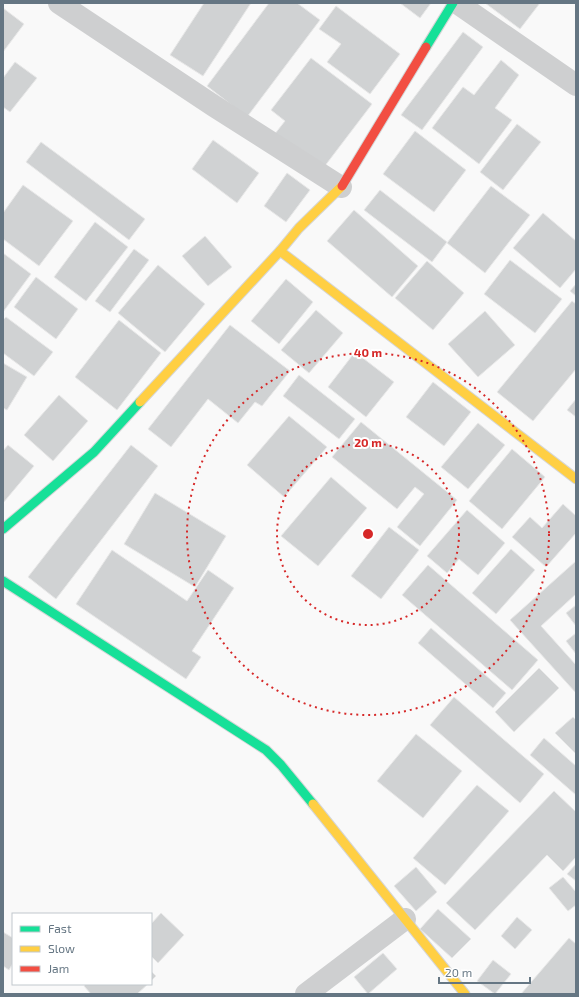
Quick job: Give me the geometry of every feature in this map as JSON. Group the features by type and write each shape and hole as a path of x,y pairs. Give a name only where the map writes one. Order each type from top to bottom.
{"street":[{"path":"59,3 214,106 341,187"},
{"path":"3,529 94,452 280,251 299,228 341,187 453,3"},
{"path":"457,3 576,85"},
{"path":"280,251 576,479"},
{"path":"3,581 266,750 281,765 465,994"},
{"path":"306,994 405,919"}],"building":[{"path":"204,3 251,3 203,76 170,55"},
{"path":"269,3 297,3 320,20 247,117 207,86"},
{"path":"400,3 431,3 420,18"},
{"path":"485,3 540,3 520,29"},
{"path":"336,6 400,54 370,94 327,62 341,44 319,29"},
{"path":"3,8 24,24 3,52"},
{"path":"463,32 483,47 422,130 401,115"},
{"path":"311,58 372,104 321,171 274,135 285,121 271,110"},
{"path":"501,60 519,75 495,108 512,120 479,164 432,128 463,87 474,95"},
{"path":"15,62 37,78 10,112 3,107 3,78"},
{"path":"517,124 541,142 503,190 480,172"},
{"path":"415,131 466,170 434,212 383,174"},
{"path":"213,140 259,173 237,203 192,169"},
{"path":"41,142 145,219 129,240 26,162"},
{"path":"287,173 310,190 286,222 264,206"},
{"path":"23,185 73,221 39,266 3,239 3,213"},
{"path":"491,186 530,215 485,273 447,243"},
{"path":"380,190 447,242 432,262 364,210"},
{"path":"354,210 418,266 392,297 327,241"},
{"path":"543,213 576,241 576,269 560,288 513,248"},
{"path":"95,222 128,247 86,301 54,277"},
{"path":"205,236 232,267 208,286 182,256"},
{"path":"134,249 149,260 110,312 95,301"},
{"path":"3,253 31,274 3,312"},
{"path":"510,260 562,299 535,333 484,294"},
{"path":"427,261 464,293 433,330 395,298"},
{"path":"158,265 205,304 165,352 118,313"},
{"path":"36,277 78,309 56,339 14,307"},
{"path":"286,279 313,302 279,344 251,321"},
{"path":"576,284 576,296 570,291"},
{"path":"572,301 576,304 576,369 533,421 497,392"},
{"path":"316,310 343,333 309,373 281,350"},
{"path":"485,311 515,345 478,377 448,344"},
{"path":"6,317 53,352 34,376 3,353 3,320"},
{"path":"119,320 161,353 117,410 75,377"},
{"path":"230,325 290,371 262,406 255,402 238,423 208,399 171,447 148,429"},
{"path":"355,352 394,382 366,417 328,387"},
{"path":"3,363 27,377 7,410 3,408"},
{"path":"299,375 355,419 339,439 283,396"},
{"path":"433,382 471,412 444,446 406,417"},
{"path":"59,395 88,421 53,461 24,435"},
{"path":"576,399 576,417 567,410"},
{"path":"289,416 327,447 284,497 247,465"},
{"path":"361,422 457,500 420,546 397,527 424,494 415,487 397,509 332,457"},
{"path":"478,423 505,445 468,489 441,467"},
{"path":"8,445 34,466 3,503 3,451"},
{"path":"131,445 158,466 56,599 28,577"},
{"path":"512,449 545,477 502,529 469,501"},
{"path":"331,477 367,508 318,566 281,536"},
{"path":"155,493 226,536 195,587 124,544"},
{"path":"563,504 576,516 576,533 546,567 512,537 530,517 542,528"},
{"path":"467,510 505,543 478,575 459,559 447,573 427,556"},
{"path":"389,527 419,550 381,599 351,576"},
{"path":"511,549 535,570 496,614 472,593"},
{"path":"112,550 187,601 208,570 234,588 192,651 201,657 186,679 76,604"},
{"path":"576,561 576,594 541,626 576,665 576,693 510,620"},
{"path":"428,565 538,660 512,690 402,595"},
{"path":"576,605 576,626 566,613"},
{"path":"431,628 506,693 493,708 418,643"},
{"path":"576,633 576,654 566,641"},
{"path":"539,668 559,688 514,732 495,712"},
{"path":"454,697 544,774 520,803 430,725"},
{"path":"573,717 576,720 576,754 555,733"},
{"path":"416,734 462,771 423,818 377,781"},
{"path":"544,738 576,766 576,795 530,755"},
{"path":"477,785 509,811 445,885 413,858"},
{"path":"554,791 576,812 576,857 563,871 547,855 475,930 446,903"},
{"path":"576,864 576,881 567,874"},
{"path":"416,867 437,892 416,911 394,886"},
{"path":"563,877 576,892 576,905 568,911 549,888"},
{"path":"438,909 471,939 452,958 420,929"},
{"path":"161,913 184,935 158,963 152,957 152,923"},
{"path":"517,917 532,930 515,949 501,936"},
{"path":"3,932 12,937 12,965 9,970 3,966"},
{"path":"569,938 576,944 576,994 521,994"},
{"path":"383,953 397,969 368,994 354,977"},
{"path":"493,960 511,974 495,994 477,981"},
{"path":"152,972 156,976 152,980"},
{"path":"147,985 137,994 91,994 84,986"}],"traffic: fast":[{"path":"426,47 453,3"},
{"path":"3,529 94,452 140,402"},
{"path":"3,581 266,750 281,765 313,804"}],"traffic: slow":[{"path":"140,402 280,251 299,228 342,186"},
{"path":"280,251 576,479"},
{"path":"313,804 465,994"}],"traffic: jam":[{"path":"342,186 426,47"}]}
